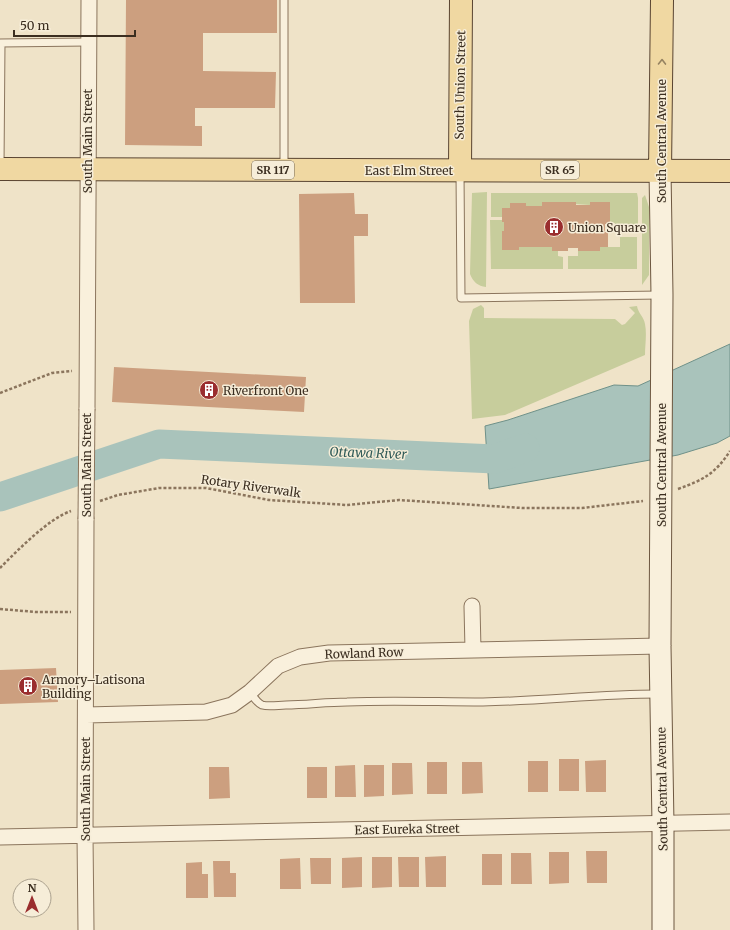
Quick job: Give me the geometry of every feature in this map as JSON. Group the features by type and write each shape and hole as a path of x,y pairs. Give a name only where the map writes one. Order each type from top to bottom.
{"main road":[{"name":"South Union Street","path":"460,170 461,0"},
{"name":"South Central Avenue","path":"660,170 662,0"},
{"name":"SR 117","path":"0,169 87,170"},
{"name":"East Elm Street","path":"87,170 730,171"}],"street":[{"name":"South Main Street","path":"86,930 85,612 81,514 86,409 89,0"},
{"name":"South Central Avenue","path":"660,170 662,295 660,646 663,930"},
{"path":"472,606 473,650"},
{"name":"Rowland Row","path":"86,715 206,712 232,704 250,692 278,666 300,657 329,653 660,646"},
{"name":"East Eureka Street","path":"0,837 730,822"}],"lane":[{"path":"284,0 284,170"},
{"path":"0,169 1,43 88,42"},
{"path":"460,170 461,298 662,295"},
{"path":"250,692 255,700 262,705 433,700 483,702 616,694 661,694"}],"path":[{"path":"0,393 52,373 86,368"},
{"path":"673,490 687,486 711,474 723,462 730,452"},
{"name":"Rotary Riverwalk","path":"97,502 118,495 159,488 206,488 269,500 347,506 399,500 522,508 582,508 647,500"},
{"path":"0,568 24,543 62,514 81,514"},
{"path":"0,609 36,612 85,612"}],"green space":[{"path":"487,192 486,287 476,283 470,274 472,193"},
{"path":"491,193 637,193 638,233 621,232 615,230 615,223 610,223 590,205 542,202 542,206 526,206 526,203 510,203 510,208 502,208 502,217 491,217"},
{"path":"645,195 649,207 649,275 642,285 642,198"},
{"path":"490,220 502,220 502,222 504,222 504,231 502,231 502,250 519,250 519,247 552,247 552,251 558,251 558,256 563,257 563,269 491,269"},
{"path":"620,237 637,237 637,269 568,269 568,256 578,256 578,251 599,251 600,247 620,247"},
{"path":"481,305 484,308 484,318 615,319 622,325 625,324 635,313 629,307 637,306 645,324 645,355 505,415 472,419 469,321 473,309"}],"water":[{"path":"730,344 730,436 717,443 678,455 489,489 485,426 508,420 614,385 638,386"}],"building":[{"path":"126,0 277,0 277,33 203,33 203,71 276,72 275,108 195,108 195,126 202,126 202,146 125,145"},
{"path":"354,193 355,214 368,214 368,236 354,236 355,303 300,303 299,194"},
{"name":"Union Square","path":"542,202 576,202 576,205 590,205 590,202 610,202 610,224 605,224 605,232 608,232 608,247 600,247 600,251 578,251 578,248 568,248 568,251 552,251 552,247 519,247 519,250 502,250 502,231 504,231 504,222 502,222 502,208 510,208 510,203 526,203 526,206 542,206"},
{"name":"Riverfront One","path":"114,367 306,377 304,412 112,402"},
{"name":"Armory–Latisona Building","path":"56,668 58,702 0,704 0,670"},
{"path":"559,759 579,759 579,791 559,791"},
{"path":"606,760 606,792 586,792 585,761"},
{"path":"528,761 548,761 548,792 528,792"},
{"path":"427,762 447,762 447,794 427,794"},
{"path":"462,762 482,762 483,793 462,794"},
{"path":"392,763 412,763 413,794 392,795"},
{"path":"355,765 356,797 335,797 335,766"},
{"path":"364,765 384,765 384,796 364,797"},
{"path":"209,767 229,767 230,798 209,799"},
{"path":"307,767 327,767 327,798 307,798"},
{"path":"586,851 607,851 607,883 587,883"},
{"path":"549,852 569,852 569,883 549,884"},
{"path":"511,853 531,853 532,884 511,884"},
{"path":"482,854 502,854 502,885 482,885"},
{"path":"446,856 446,887 426,887 425,857"},
{"path":"362,857 362,887 342,888 342,858"},
{"path":"372,857 392,857 392,887 372,888"},
{"path":"398,857 419,857 419,887 399,887"},
{"path":"300,858 301,889 280,889 280,859"},
{"path":"310,858 331,858 331,884 311,884"},
{"path":"213,861 230,861 230,873 236,873 236,897 214,897"},
{"path":"202,862 202,874 208,874 208,898 186,898 186,863"}],"waterway":[{"name":"Ottawa River","path":"0,497 159,444 495,459 525,448"}],"place":[{"name":"Union Square","path":"554,227"},
{"name":"Riverfront One","path":"209,390"},
{"name":"Armory–Latisona Building","path":"28,686"}]}
